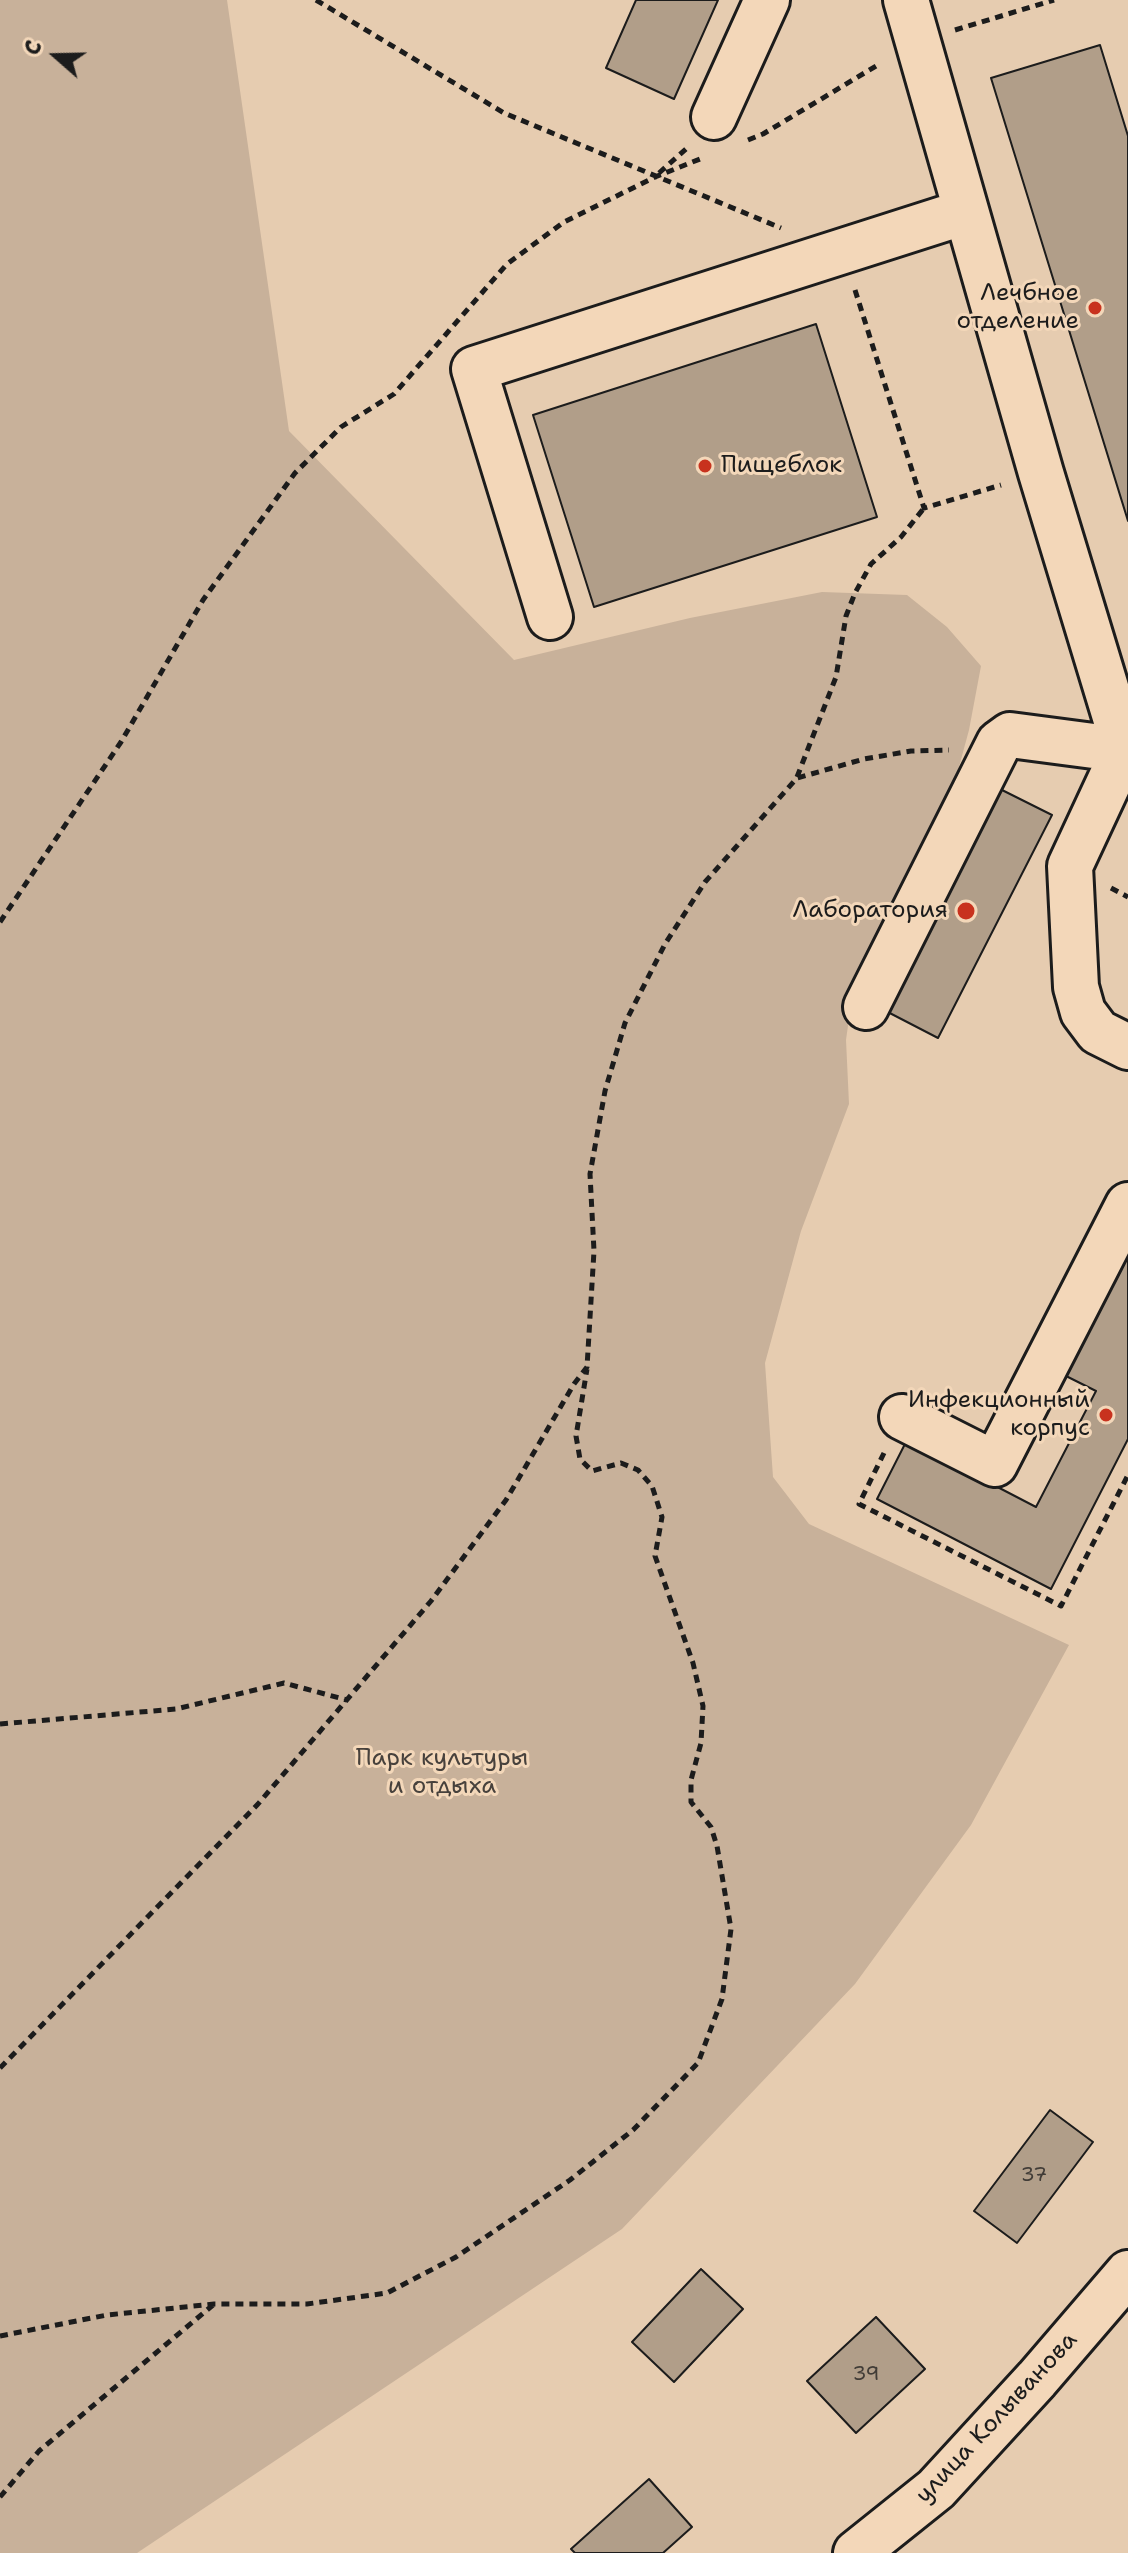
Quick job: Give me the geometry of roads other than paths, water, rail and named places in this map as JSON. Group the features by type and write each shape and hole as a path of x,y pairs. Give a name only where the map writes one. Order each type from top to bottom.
{"street":[{"path":"720,139 767,0"},
{"path":"912,20 965,212 1126,755 1070,866 1076,987 1083,1012 1098,1032 1128,1047"},
{"path":"550,617 474,369 965,212"},
{"path":"866,1007 999,743 1010,735 1126,755"},
{"path":"902,1417 995,1464 1128,1205"},
{"name":"улица Колыванова","path":"856,2553 936,2489 1037,2379 1128,2273"}],"place":[{"name":"Лечбное отделение","path":"1095,308"},
{"name":"Пищеблок","path":"705,466"},
{"name":"Лаборатория","path":"966,911"},
{"name":"Инфекционный корпус","path":"1106,1415"}],"park label":[{"name":"Парк культуры и отдыха","path":"442,1773"}]}
